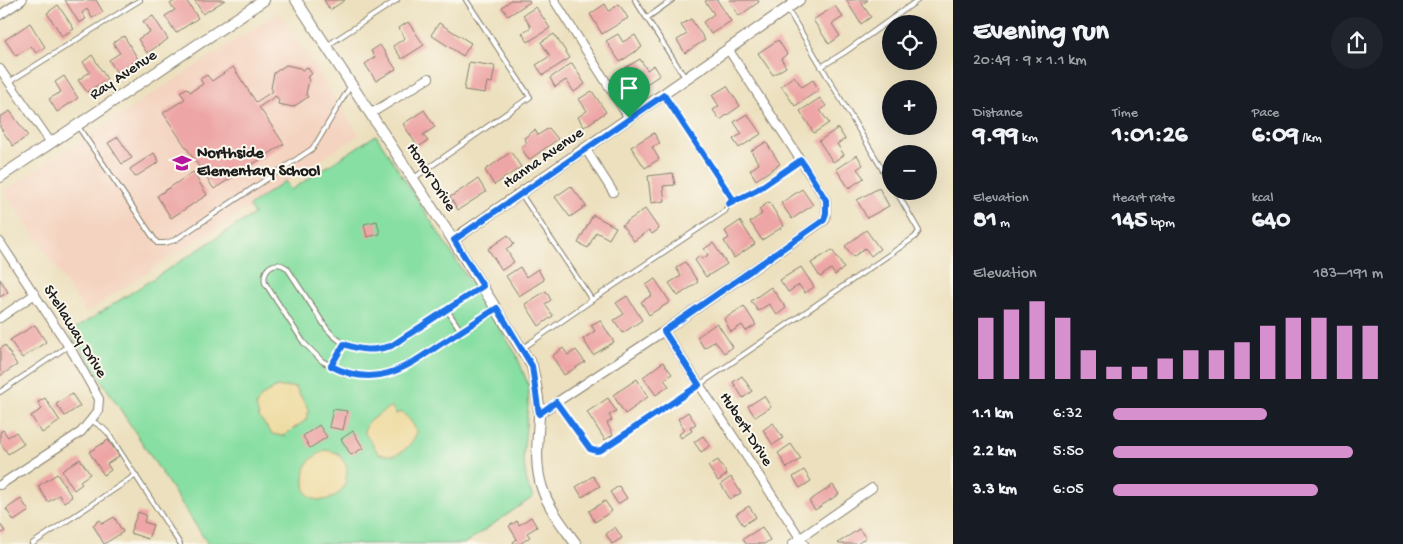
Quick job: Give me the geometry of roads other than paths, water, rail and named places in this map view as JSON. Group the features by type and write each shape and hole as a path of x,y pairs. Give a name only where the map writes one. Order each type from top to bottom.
{"street":[{"path":"0,15 22,0"},
{"name":"Ray Avenue","path":"0,177 264,0"},
{"name":"Honor Drive","path":"296,0 454,240 532,366 539,414 536,459 542,488 554,513 576,544"},
{"path":"554,0 629,118"},
{"name":"Hanna Avenue","path":"454,240 799,0"},
{"path":"539,414 664,331 824,220 826,200 728,49"},
{"path":"0,69 51,143"},
{"path":"370,114 429,78"},
{"path":"585,148 613,192"},
{"name":"Stellaway Drive","path":"0,243 35,294 99,399 98,411 81,432 0,484"},
{"path":"0,318 35,294"},
{"name":"Hubert Drive","path":"664,331 802,541"},
{"path":"792,544 802,541 872,488"}],"lane":[{"path":"9,82 140,0"},
{"path":"326,46 397,0"},
{"path":"413,179 530,97 466,0"},
{"path":"635,0 686,78"},
{"path":"647,18 672,0"},
{"path":"821,67 918,0"},
{"path":"787,8 882,169"},
{"path":"77,126 157,243 165,244 175,240 312,149 351,85"},
{"path":"522,350 592,300 725,211 729,204 732,198 664,95"},
{"path":"729,204 757,190 801,160"},
{"path":"520,194 592,300"},
{"path":"556,402 590,449 601,450 915,237 919,231 901,200"},
{"path":"483,286 391,346 367,350 356,349 335,338 287,268 279,264 270,266 264,278 304,343 322,361 344,373 369,376 394,372 416,361 497,308"},
{"path":"447,310 461,332"},
{"path":"331,366 344,344"},
{"path":"0,392 68,346"},
{"path":"91,420 108,433 180,544"},
{"path":"32,544 136,475"}],"place":[{"name":"Northside Elementary School","path":"182,163"}]}
